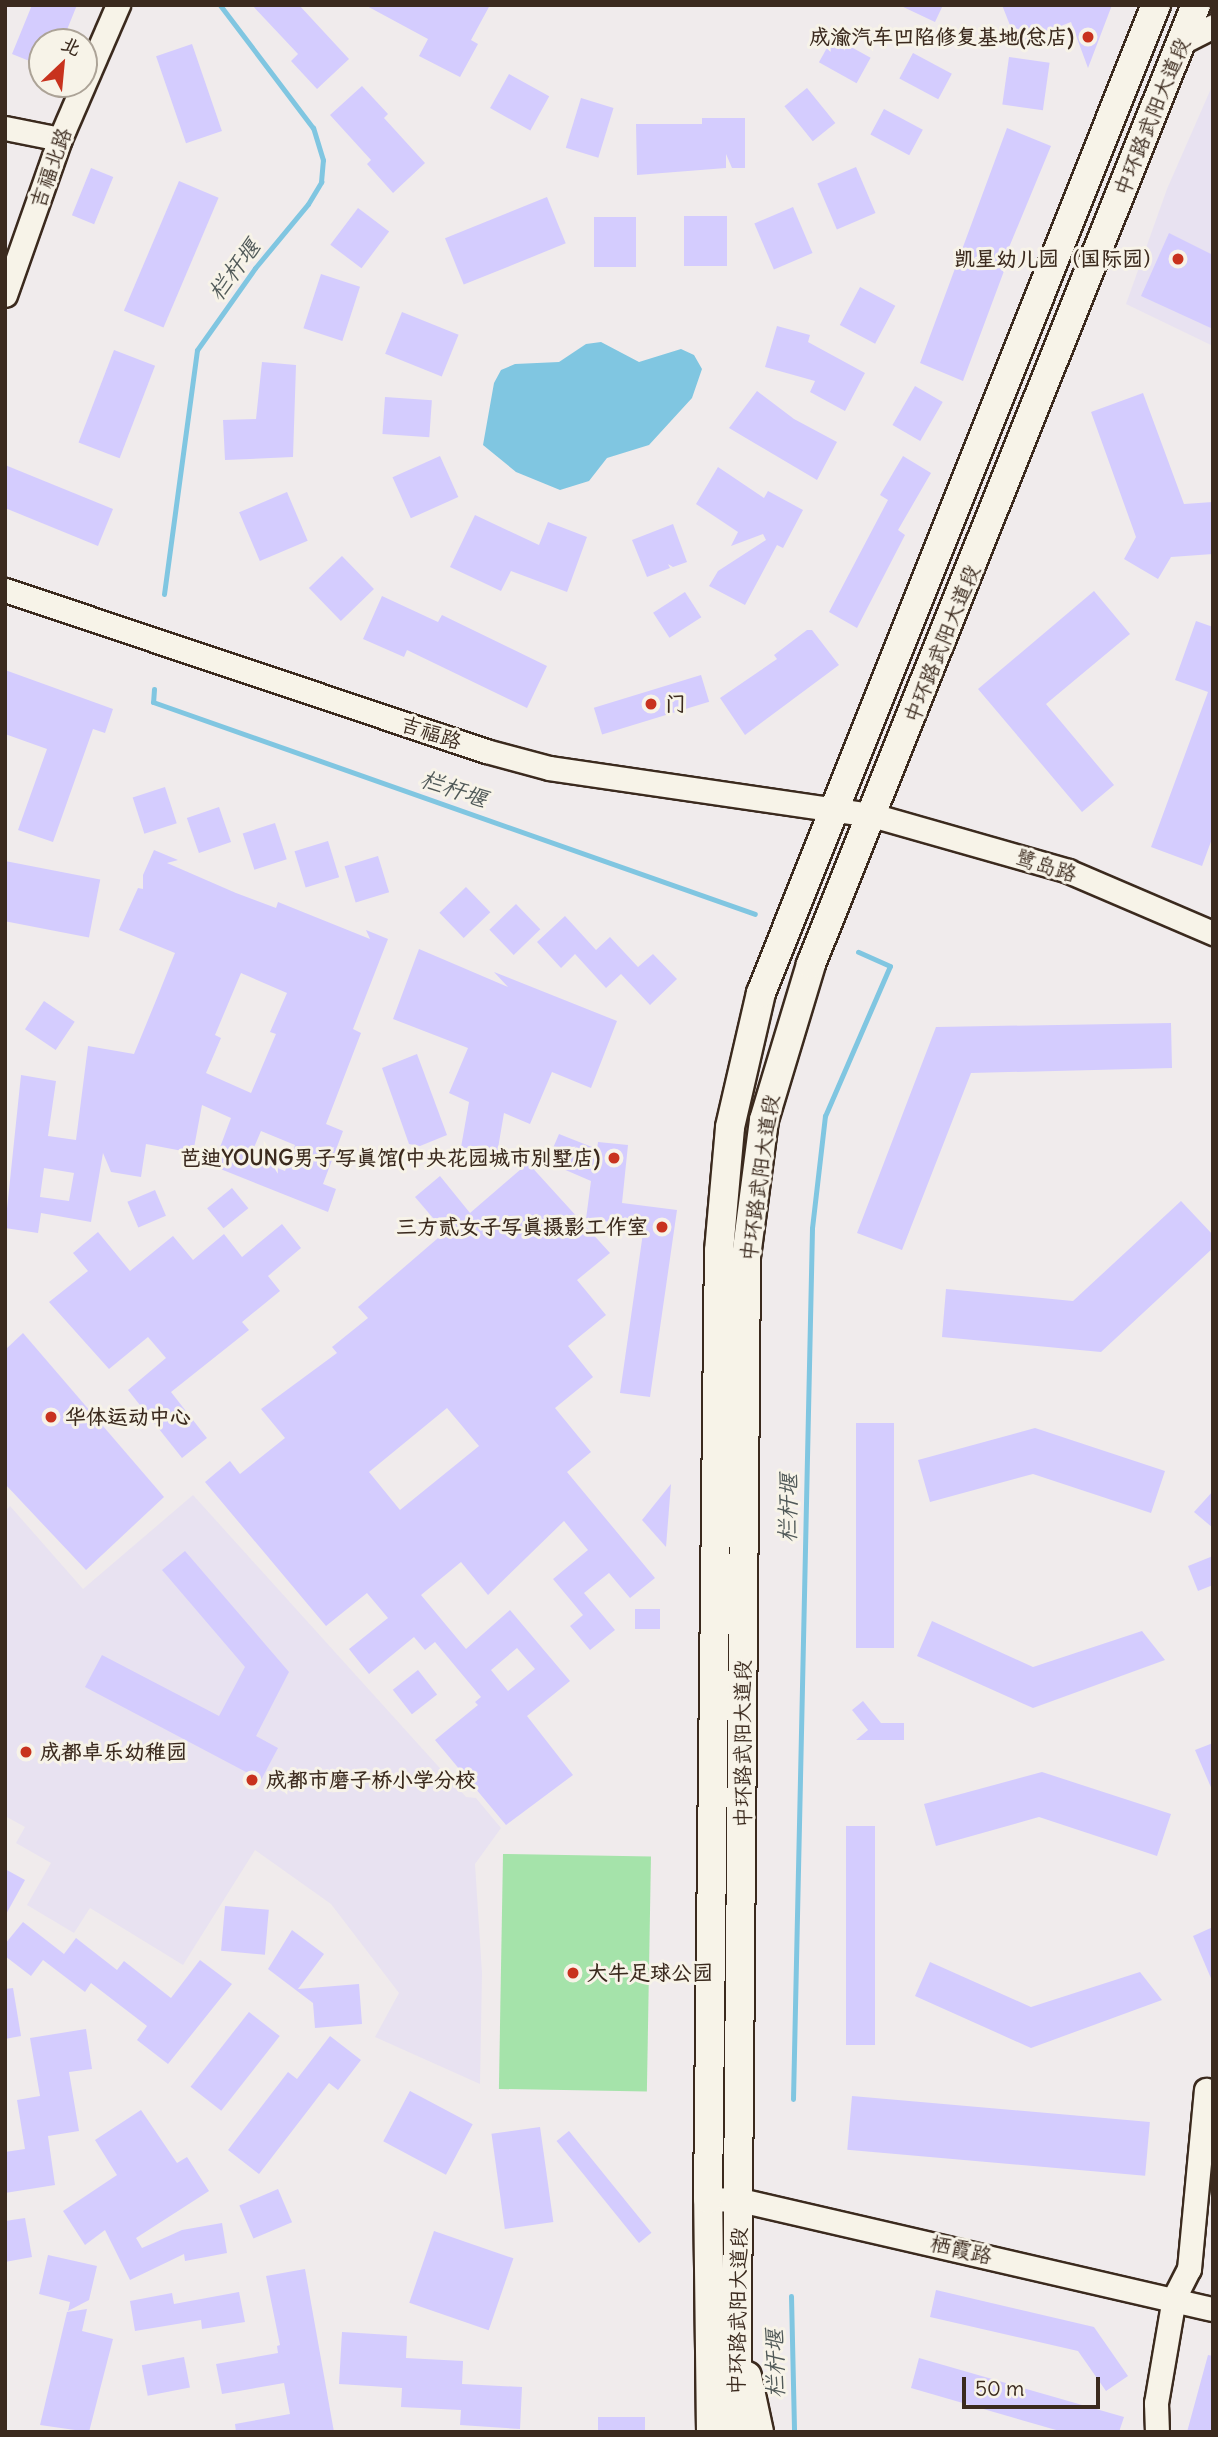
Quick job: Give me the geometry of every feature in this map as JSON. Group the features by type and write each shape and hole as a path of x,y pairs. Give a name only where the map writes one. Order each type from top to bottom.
{"main road":[{"name":"中环路武阳大道段","path":"711,2432 708,2199 719,1251 730,1127 761,993 1156,5"},
{"name":"中环路武阳大道段","path":"736,2432 746,1257 764,1120 788,1029 1196,5"},
{"path":"692,2432 710,2330"},
{"path":"738,2336 759,2432"}],"street":[{"name":"吉福北路","path":"5,295 60,139 118,5"},
{"path":"1182,42 1213,26"},
{"path":"5,128 60,139"},
{"name":"吉福路","path":"5,590 221,665 549,768 872,815"},
{"name":"鹭岛路","path":"872,815 1068,871 1213,933"},
{"path":"1157,2432 1156,2403 1174,2298 1189,2269 1206,2090"},
{"name":"栖霞路","path":"708,2199 740,2200 1213,2309"}],"shaded area":[{"name":"凯星幼儿园（国际园）","path":"1213,84 1213,346 1126,304 1167,189"},
{"name":"成都市磨子桥小学分校","path":"193,1495 466,1797 476,1798 501,1828 475,1864 482,1973 480,2084 375,2037 399,1993 331,1904 255,1850 183,1965 90,1908 74,1933 27,1905 51,1863 16,1843 25,1827 5,1816 5,1511 10,1506 83,1589"}],"green space":[{"name":"大牛足球公园","path":"503,1854 651,1857 647,2092 499,2089"}],"water":[{"path":"601,342 639,362 681,349 694,355 702,369 692,398 649,445 607,458 589,481 560,490 516,472 483,445 494,383 501,370 515,364 559,362 586,344"}],"building":[{"path":"32,5 77,5 68,28 28,28 28,60 12,54"},
{"path":"252,5 299,5 349,59 317,89 291,61 298,54"},
{"path":"365,5 490,5 471,40 478,44 460,77 419,56 428,39"},
{"path":"899,5 943,5 935,22"},
{"path":"1002,5 1112,5 1088,68 1071,22 1017,43"},
{"path":"833,37 871,58 857,83 819,62"},
{"path":"192,44 222,131 186,143 156,56"},
{"path":"913,53 952,74 938,99 899,79"},
{"path":"1009,57 1050,63 1043,110 1002,105"},
{"path":"509,74 549,96 530,130 490,108"},
{"path":"362,86 388,114 384,118 425,163 393,193 367,164 371,160 330,115"},
{"path":"807,88 835,123 813,141 784,106"},
{"path":"581,98 614,108 598,158 566,148"},
{"path":"884,109 923,130 909,155 870,135"},
{"path":"702,118 745,118 745,168 732,168 726,154 726,168 637,175 636,124 702,124"},
{"path":"1007,128 1051,146 1000,269 1004,271 963,381 920,363"},
{"path":"856,167 876,213 837,229 817,183"},
{"path":"91,168 113,177 94,224 72,215"},
{"path":"179,181 219,198 163,328 124,311"},
{"path":"547,197 566,243 464,285 445,238"},
{"path":"793,207 813,253 774,269 754,223"},
{"path":"358,208 389,231 361,268 330,245"},
{"path":"684,216 727,216 727,266 684,266"},
{"path":"594,217 636,217 636,267 594,267"},
{"path":"1169,233 1213,255 1213,329 1141,296"},
{"path":"321,274 360,287 342,341 303,328"},
{"path":"860,287 895,306 875,344 840,325"},
{"path":"402,312 459,335 442,377 385,354"},
{"path":"777,326 810,335 808,342 865,373 845,411 810,392 815,381 765,367"},
{"path":"114,350 155,366 120,458 79,442"},
{"path":"262,362 296,365 293,457 225,460 223,420 256,419"},
{"path":"915,386 943,402 920,441 892,425"},
{"path":"757,391 794,419 837,442 817,480 729,428"},
{"path":"1143,393 1184,504 1213,502 1213,554 1171,557 1158,579 1124,559 1136,537 1091,412"},
{"path":"385,397 432,400 429,437 382,434"},
{"path":"440,456 458,497 411,518 392,477"},
{"path":"903,456 931,473 898,530 905,535 857,628 829,612 888,500 880,495"},
{"path":"5,465 113,509 98,546 5,508"},
{"path":"718,467 764,498 768,491 803,510 783,548 777,545 745,605 709,586 718,571 766,540 763,534 731,546 738,532 696,504"},
{"path":"287,492 308,541 260,561 239,512"},
{"path":"475,515 539,545 548,522 587,537 567,592 511,571 501,591 450,567"},
{"path":"673,524 687,562 673,567 668,564 670,568 647,577 632,540"},
{"path":"342,556 374,589 341,621 309,588"},
{"path":"1094,591 1130,634 1046,704 1114,785 1082,812 978,689"},
{"path":"685,592 701,617 669,638 653,613"},
{"path":"382,596 438,622 442,615 547,666 527,708 407,650 404,657 363,639"},
{"path":"1196,621 1213,627 1213,836 1202,866 1151,847 1208,692 1175,680"},
{"path":"807,630 812,630 839,665 745,735 720,698 777,659 774,655"},
{"path":"5,670 113,709 105,733 93,729 53,842 18,830 47,749 5,734"},
{"name":"门","path":"701,675 709,702 602,735 594,708"},
{"path":"165,787 177,823 144,834 133,798"},
{"path":"219,807 231,842 199,853 187,818"},
{"path":"275,823 287,859 254,870 243,834"},
{"path":"328,841 339,877 306,888 295,851"},
{"path":"154,850 178,860 167,863 236,893 276,908 278,902 370,939 366,930 388,939 353,1029 361,1033 326,1124 343,1131 323,1184 336,1189 328,1212 213,1166 231,1118 202,1105 193,1153 146,1144 141,1177 111,1172 103,1153 91,1222 41,1213 38,1233 5,1228 21,1075 56,1081 48,1136 76,1140 88,1046 134,1054 175,953 119,930 138,888 143,889 143,875","holes":["241,973 287,993 270,1032 276,1034 251,1093 206,1073 221,1038 215,1035","261,1131 295,1145 285,1171 250,1157","44,1168 74,1173 69,1201 40,1197"]},
{"path":"378,856 389,892 356,903 345,866"},
{"path":"5,861 100,880 89,937 5,921"},
{"path":"466,887 490,912 464,938 439,913"},
{"path":"516,904 540,929 514,955 489,930"},
{"path":"565,916 596,950 610,937 638,967 653,954 677,979 650,1005 621,974 606,988 575,954 561,968 537,942"},
{"path":"419,949 508,987 494,972 617,1021 591,1088 552,1072 530,1124 504,1113 496,1160 460,1153 469,1102 449,1093 468,1048 393,1019"},
{"path":"44,1001 75,1022 56,1050 25,1029"},
{"path":"1171,1023 1172,1068 971,1073 902,1250 857,1233 936,1027"},
{"path":"417,1054 447,1135 420,1146 409,1144 382,1068"},
{"path":"559,1134 597,1149 598,1142 628,1145 622,1203 677,1210 650,1397 620,1393 644,1226 586,1219 591,1181 547,1162"},
{"path":"528,1163 610,1253 577,1280 606,1315 568,1346 593,1377 555,1408 591,1452 567,1472 655,1578 630,1598 609,1573 584,1593 615,1630 590,1650 570,1626 583,1615 553,1579 588,1550 564,1521 488,1595 461,1562 421,1595 466,1649 510,1610 570,1681 527,1716 573,1775 506,1825 435,1740 478,1705 475,1702 481,1697 435,1642 425,1650 414,1637 369,1674 349,1649 388,1618 367,1593 326,1626 205,1482 230,1461 240,1474 285,1438 261,1409 337,1353 332,1347 368,1318 358,1307 445,1232 415,1197 440,1176 470,1213","holes":["447,1408 479,1446 400,1510 369,1472","517,1648 535,1669 508,1691 491,1670"]},
{"path":"232,1188 248,1208 223,1228 207,1208"},
{"path":"155,1190 166,1216 138,1227 127,1202"},
{"path":"1181,1201 1213,1235 1213,1248 1101,1352 942,1337 946,1289 1073,1301"},
{"path":"282,1224 301,1248 268,1276 280,1291 242,1322 249,1330 171,1392 207,1438 182,1458 128,1390 166,1358 148,1337 109,1369 49,1302 88,1271 73,1253 98,1232 130,1271 173,1236 193,1260 224,1234 242,1257"},
{"name":"华体运动中心","path":"23,1333 164,1497 86,1570 5,1484 5,1350"},
{"path":"856,1423 894,1423 894,1648 856,1648"},
{"path":"1035,1428 1165,1471 1151,1513 1033,1474 930,1502 918,1460"},
{"path":"671,1484 666,1547 642,1520"},
{"path":"1213,1491 1213,1528 1194,1512"},
{"path":"185,1551 289,1672 256,1736 278,1748 261,1780 85,1687 102,1655 219,1716 245,1667 162,1570"},
{"path":"1213,1556 1213,1585 1198,1591 1188,1566"},
{"path":"635,1609 660,1609 660,1629 635,1629"},
{"path":"932,1621 1033,1667 1142,1631 1165,1660 1033,1708 917,1656"},
{"path":"418,1670 437,1694 412,1714 393,1690"},
{"path":"863,1701 881,1723 904,1723 904,1740 856,1740 868,1730 852,1710"},
{"path":"1213,1743 1213,1792 1195,1750"},
{"path":"1042,1772 1171,1814 1157,1856 1039,1817 936,1846 924,1804"},
{"path":"846,1826 875,1826 875,2045 846,2045"},
{"path":"5,1869 25,1880 5,1916"},
{"path":"225,1906 269,1910 265,1955 221,1951"},
{"path":"23,1922 64,1954 76,1938 117,1970 124,1961 171,1998 200,1960 232,1984 168,2064 137,2040 147,2026 91,1983 85,1992 43,1960 31,1976 5,1956 5,1944"},
{"path":"1213,1927 1213,1983 1193,1936"},
{"path":"292,1930 324,1954 298,1989 359,1984 362,2024 315,2028 313,2003 268,1969"},
{"path":"930,1962 1031,2007 1140,1972 1162,2000 1031,2048 915,1996"},
{"path":"13,1988 21,2036 5,2039 5,1989"},
{"path":"249,2012 280,2036 221,2111 191,2087"},
{"path":"86,2029 92,2069 69,2072 79,2131 48,2136 55,2185 5,2193 5,2152 25,2149 17,2100 40,2096 30,2038"},
{"path":"330,2036 361,2060 338,2090 329,2083 259,2174 228,2150 288,2072 297,2079"},
{"path":"410,2091 473,2124 446,2175 383,2141"},
{"path":"852,2096 1150,2122 1145,2176 847,2150"},
{"path":"141,2110 177,2163 187,2157 209,2191 136,2238 142,2248 182,2230 222,2223 227,2253 185,2261 184,2254 130,2280 105,2230 85,2245 63,2211 117,2175 95,2140"},
{"path":"540,2127 553,2222 505,2229 491,2134"},
{"path":"569,2131 651,2233 639,2243 557,2141"},
{"path":"278,2189 292,2222 253,2239 239,2205"},
{"path":"25,2218 32,2257 5,2262 5,2221"},
{"path":"434,2231 513,2258 489,2330 409,2303"},
{"path":"48,2255 97,2266 89,2300 68,2311 70,2302 39,2294"},
{"path":"305,2269 334,2432 236,2432 235,2424 290,2414 284,2383 222,2394 216,2364 278,2353 277,2346 280,2345 266,2276"},
{"path":"936,2290 1094,2327 1128,2376 1106,2391 1078,2351 930,2317"},
{"path":"239,2292 245,2322 202,2329 201,2320 135,2331 130,2301 172,2293 174,2304"},
{"path":"87,2309 82,2331 113,2339 89,2432 40,2425 67,2312"},
{"path":"342,2332 407,2336 406,2358 463,2361 462,2384 522,2387 520,2429 460,2425 461,2410 401,2407 402,2388 339,2384"},
{"path":"1208,2355 1213,2356 1213,2432 1187,2432"},
{"path":"184,2357 190,2387 148,2396 142,2365"},
{"path":"919,2358 1124,2417 1119,2432 1063,2432 911,2388"},
{"path":"598,2417 645,2417 645,2432 598,2432"}],"waterway":[{"name":"栏杆堰","path":"164,594 197,350 255,268 308,204 321,182 323,160 313,128 220,5"},
{"name":"栏杆堰","path":"154,689 153,702 755,914"},
{"name":"栏杆堰","path":"793,2099 812,1228 825,1116 890,966 858,952"},
{"name":"栏杆堰","path":"791,2296 794,2432"}],"place":[{"name":"成渝汽车凹陷修复基地(总店)","path":"1088,37"},
{"name":"凯星幼儿园（国际园）","path":"1178,259"},
{"name":"门","path":"651,704"},
{"name":"芭迪YOUNG男子写真馆(中央花园城市别墅店)","path":"614,1158"},
{"name":"三方贰女子写真摄影工作室","path":"662,1227"},
{"name":"华体运动中心","path":"51,1417"},
{"name":"成都卓乐幼稚园","path":"26,1752"},
{"name":"成都市磨子桥小学分校","path":"252,1780"},
{"name":"大牛足球公园","path":"573,1973"}]}
